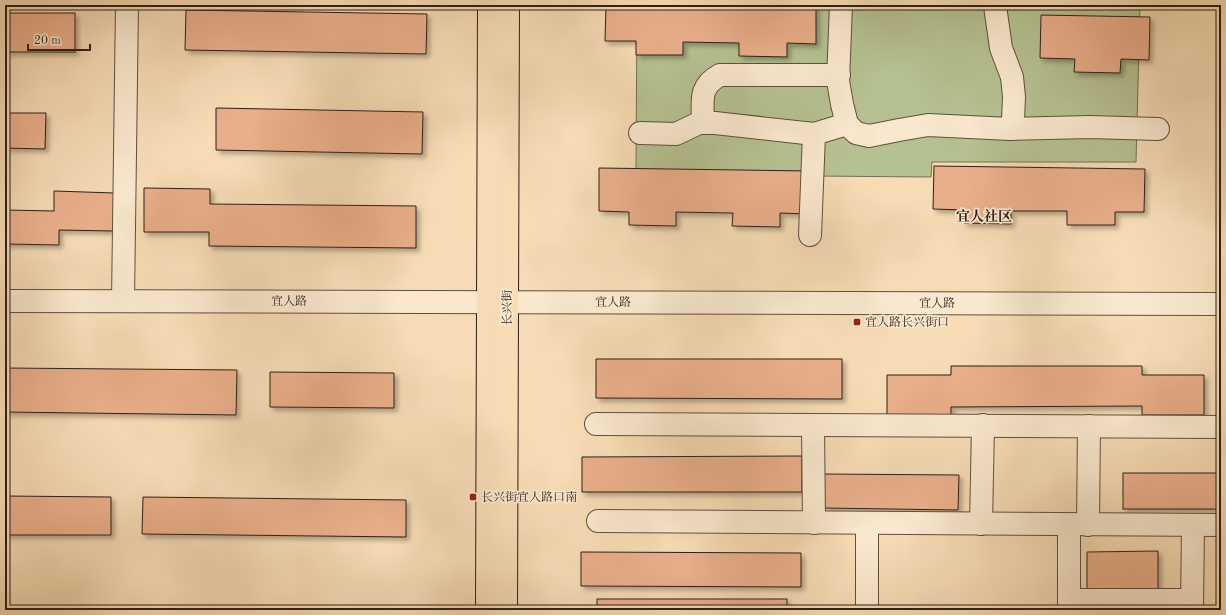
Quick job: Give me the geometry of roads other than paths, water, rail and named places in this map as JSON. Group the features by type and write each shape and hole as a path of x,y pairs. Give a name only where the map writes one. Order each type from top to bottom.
{"main road":[{"name":"长兴街","path":"489,5 506,610"},
{"name":"长兴街","path":"487,610 508,5"}],"street":[{"path":"123,295 127,5"},
{"path":"841,5 838,81 847,124 856,133 869,136 928,126 1010,130 1090,127 1158,129"},
{"path":"992,5 1001,48 1012,77 1014,120 1010,130"},
{"path":"703,123 704,90 710,80 720,75 839,75"},
{"path":"640,133 676,134 699,123 715,123 814,134 847,124"},
{"path":"810,235 814,134"},
{"name":"宜人路","path":"5,289 123,295 498,296 1221,292"},
{"name":"宜人路","path":"5,302 123,295"},
{"name":"宜人路","path":"498,296 1221,304"},
{"path":"596,424 1221,427"},
{"path":"813,425 814,523"},
{"path":"982,524 983,425"},
{"path":"1089,426 1069,605 1192,605 1193,525"},
{"path":"598,521 1221,526"},
{"path":"867,523 867,610"}],"place":[{"name":"宜人路长兴街口","path":"857,322"},
{"name":"长兴街宜人路口南","path":"473,497"}],"district":[{"name":"宜人社区","path":"984,216"}]}
